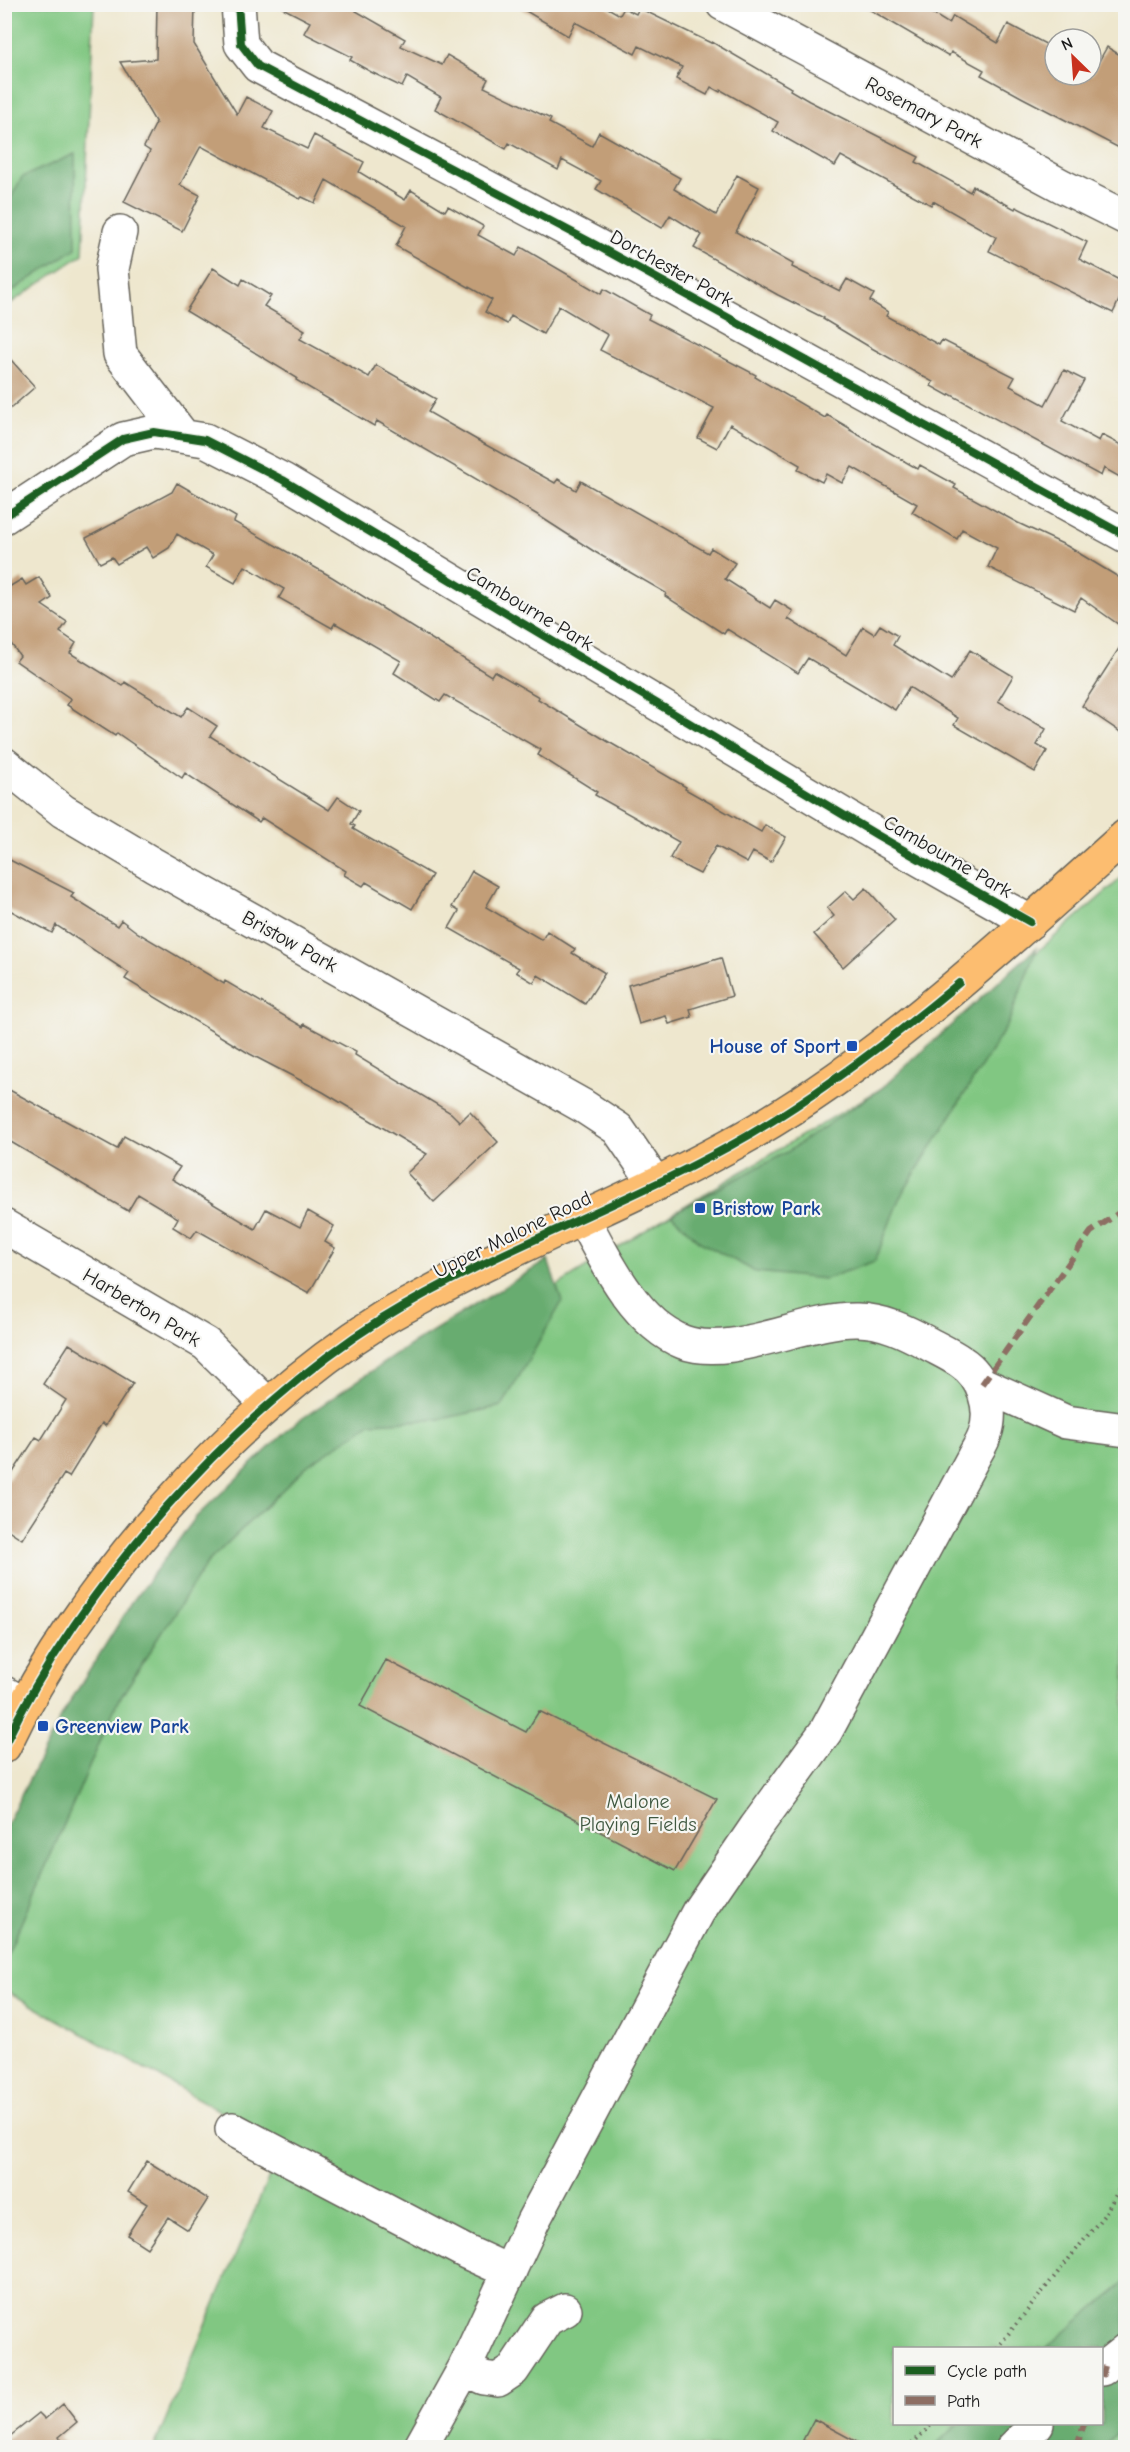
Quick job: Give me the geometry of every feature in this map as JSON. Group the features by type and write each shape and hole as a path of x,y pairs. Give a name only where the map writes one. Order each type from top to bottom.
{"main road":[{"name":"Upper Malone Road","path":"4,1746 14,1698 76,1624 134,1546 196,1476 267,1404 315,1364 383,1318 465,1274 655,1183 750,1134 836,1078 902,1031 1030,922 1125,836"}],"street":[{"name":"Dorchester Park","path":"238,4 241,44 258,66 584,239 1125,536"},
{"name":"Rosemary Park","path":"723,4 1125,218"},
{"path":"120,232 112,269 120,354 183,436"},
{"name":"Cambourne Park","path":"4,517 123,439 154,432 205,440 283,480 878,835 1030,922"},
{"name":"Bristow Park","path":"4,764 63,811 134,853 583,1106 618,1129 655,1183"},
{"path":"420,2448 464,2368 533,2221 698,1912 826,1731 985,1435 989,1418 982,1384 973,1371 962,1362 913,1336 883,1324 859,1320 832,1321 731,1345 706,1346 685,1343 669,1335 644,1314 614,1271 583,1218"},
{"name":"Harberton Park","path":"4,1226 206,1344 267,1404"},
{"path":"982,1384 1066,1422 1125,1430"},
{"path":"232,2129 466,2252 510,2272"},
{"path":"464,2368 484,2378 498,2380 513,2370 547,2319 566,2310"},
{"path":"1103,2367 1125,2350"},
{"path":"1013,2448 1036,2425"}],"path":[{"path":"1000,2347 1105,2214 1125,2177"},
{"path":"908,2448 931,2425"}],"green space":[{"path":"5,5 94,5 83,254 5,307"},
{"path":"75,154 76,248 5,296 5,209 22,177"},
{"name":"Malone Playing Fields","path":"1125,875 1125,2447 154,2447 282,2146 5,1990 4,1875 239,1486 671,1214 882,1088"},
{"path":"1037,947 1008,1024 899,1199 875,1261 825,1279 756,1272 700,1242 671,1214 787,1152 882,1088"},
{"path":"548,1260 562,1302 502,1406 441,1419 371,1423 308,1465 207,1563 117,1703 5,1960 5,1827 63,1713 132,1602 196,1517 294,1424 410,1345"},
{"path":"1125,2282 1125,2426 1101,2447 933,2448 956,2425 1103,2425 1103,2347 1047,2347"}],"building":[{"path":"157,4 195,4 194,44 237,114 246,97 273,111 264,128 307,149 314,135 364,162 359,172 405,200 411,190 445,211 448,206 483,226 478,235 516,256 521,247 601,294 604,289 650,315 648,319 756,375 755,377 825,418 827,415 918,469 920,465 956,485 954,488 1018,523 1067,546 1125,581 1125,629 1081,598 1074,610 988,567 997,548 962,529 957,539 912,512 917,504 852,467 842,483 826,474 822,482 798,470 800,465 730,424 717,448 698,438 714,408 600,350 608,335 559,306 543,334 511,316 507,324 485,312 492,300 396,246 406,226 326,180 315,203 302,197 300,199 201,146 180,185 200,195 182,231 124,202 150,151 144,147 156,123 120,62 156,59"},
{"path":"275,4 360,4 356,11 405,39 401,46 442,65 447,55 488,79 484,87 551,119 549,123 592,146 599,132 680,178 674,189 716,215 737,175 759,187 736,232 793,264 792,267 840,291 847,279 874,294 870,301 888,312 886,316 939,345 942,340 1015,377 1010,386 1045,405 1064,370 1084,380 1062,421 1099,441 1102,435 1125,447 1125,480 1104,468 1101,476 950,394 949,396 931,386 933,382 868,346 824,318 694,248 702,235 670,215 662,228 596,189 601,181 562,160 558,170 509,143 506,149 435,109 441,97 407,77 402,87 371,72 350,60 352,57 304,33 310,22"},
{"path":"514,4 601,4 620,15 624,8 636,14 639,8 712,42 809,101 919,157 916,162 970,192 973,186 1015,209 1016,207 1087,242 1079,259 1125,283 1113,313 989,251 996,237 933,201 931,205 841,156 835,166 773,131 778,122 721,90 720,92 711,87 707,95 676,79 682,67 639,46 635,54 575,22 568,36"},
{"path":"860,4 917,4 949,24 953,16 998,43 1008,24 1043,43 1043,87 1103,87 1103,54 1107,47 1125,58 1125,151 981,75 984,70 951,52 949,56"},
{"path":"213,268 240,285 243,279 271,296 264,306 305,330 300,339 369,377 376,365 436,399 428,412 477,440 555,483 558,479 576,490 581,481 708,553 711,548 735,563 725,579 770,608 775,600 793,611 788,619 846,655 863,627 874,634 880,625 898,636 893,645 951,681 970,650 1013,676 998,701 1046,729 1037,745 1047,751 1035,772 954,725 958,718 909,687 895,710 808,658 798,673 727,629 724,634 665,596 666,593 595,552 536,514 377,421 374,426 296,380 297,378 186,311"},
{"path":"4,352 35,387 4,414"},
{"path":"177,483 236,517 234,522 332,577 491,676 494,671 539,697 538,699 686,787 685,789 761,832 765,825 786,837 771,862 753,852 747,863 716,846 700,874 670,858 679,842 595,795 597,792 538,755 541,750 445,695 440,702 394,673 401,661 335,623 332,628 279,598 284,589 245,566 235,583 206,567 213,555 177,534 169,548 153,558 146,547 117,564 112,557 100,563 86,538 172,492"},
{"path":"39,577 52,598 42,605 67,622 60,632 76,643 70,653 123,686 125,682 181,717 188,707 217,726 210,736 329,810 338,797 359,811 351,824 355,826 353,829 432,875 412,909 366,882 363,886 344,875 346,871 262,818 259,822 185,773 182,778 117,733 115,736 67,705 71,699 16,661 20,656 4,634 4,590 22,579 26,585"},
{"path":"1125,639 1125,735 1082,706"},
{"path":"4,857 74,893 71,897 117,926 121,920 138,933 224,984 225,981 303,1027 304,1024 356,1052 355,1055 451,1113 460,1122 470,1112 498,1142 434,1202 407,1173 427,1154 323,1092 250,1054 125,979 129,973 56,925 52,933 4,907"},
{"path":"472,871 498,886 486,907 542,940 547,931 575,949 572,953 605,973 585,1004 538,975 534,983 516,972 519,968 449,928 459,911 452,907"},
{"path":"866,888 895,920 843,967 814,934 834,916 827,908 846,891 854,899"},
{"path":"721,958 732,996 690,1009 692,1017 669,1024 666,1016 639,1024 628,985"},
{"path":"4,1087 117,1149 124,1136 180,1167 172,1179 255,1229 266,1209 300,1227 308,1211 334,1226 325,1242 335,1248 309,1293 197,1230 191,1238 173,1227 178,1218 138,1194 128,1211 4,1138"},
{"path":"69,1344 133,1383 105,1426 102,1423 69,1477 64,1474 22,1539 4,1527 4,1486 36,1437 41,1440 66,1400 43,1384"},
{"path":"386,1660 526,1732 539,1711 717,1799 675,1871 360,1706"},
{"path":"147,2161 208,2199 188,2230 168,2217 147,2248 127,2235 147,2204 128,2192"},
{"path":"63,2404 77,2422 59,2437 68,2448 4,2448 4,2441 39,2413 45,2419"},
{"path":"814,2419 868,2448 818,2448 803,2440"}],"marked path":[{"path":"982,1384 1091,1232 1126,1208"},
{"path":"1103,2373 1105,2366"},
{"path":"1076,2448 1084,2425"}],"cycle path":[{"path":"238,4 241,44 258,66 594,244 1126,536"},
{"path":"4,517 123,439 154,432 205,440 283,480 877,835 1030,922"},
{"path":"4,1746 36,1686 74,1626 117,1566 165,1508 217,1453 271,1403 326,1358 382,1319 426,1293 472,1269 660,1182 751,1134 858,1063 959,983"}],"place":[{"name":"House of Sport","path":"852,1046"},
{"name":"Bristow Park","path":"700,1208"},
{"name":"Greenview Park","path":"43,1726"}]}
